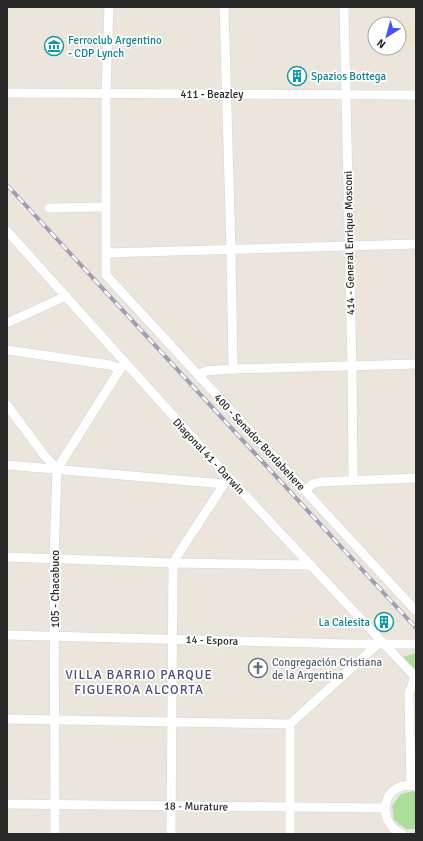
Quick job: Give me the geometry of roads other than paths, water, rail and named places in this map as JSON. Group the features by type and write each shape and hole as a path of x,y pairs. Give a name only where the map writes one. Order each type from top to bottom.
{"street":[{"path":"109,7 106,93 106,253 416,244"},
{"path":"224,7 232,250 233,368"},
{"name":"414 - General Enrique Mosconi","path":"344,7 353,480"},
{"name":"411 - Beazley","path":"7,93 416,95"},
{"path":"49,208 105,207"},
{"name":"Diagonal 41 - Darwin","path":"7,231 66,296 122,366 227,482 311,564 381,644 415,677"},
{"name":"400 - Senador Bordabehere","path":"106,253 105,271 198,375 416,611"},
{"path":"7,323 66,296"},
{"path":"7,350 122,366 57,469"},
{"path":"198,375 206,371 233,368 416,364"},
{"path":"7,405 44,455 57,469"},
{"path":"7,464 227,482 174,563 172,575 171,834"},
{"name":"105 - Chacabuco","path":"55,834 56,720 54,558 57,469"},
{"path":"305,490 313,484 320,482 416,478"},
{"path":"7,557 174,563 311,564"},
{"name":"14 - Espora","path":"7,635 416,644"},
{"path":"7,719 290,724 381,644"},
{"path":"402,834 389,824 386,817 385,808 390,794 396,789 414,786 409,693 415,677"},
{"path":"290,724 290,834"},
{"name":"18 - Murature","path":"7,804 385,808"}],"railway":[{"path":"7,185 416,628"}],"place":[{"name":"Ferroclub Argentino - CDP Lynch","path":"54,46"},
{"name":"Spazios Bottega","path":"297,76"},
{"name":"La Calesita","path":"384,622"},
{"name":"Congregación Cristiana de la Argentina","path":"258,668"}],"district":[{"name":"VILLA BARRIO PARQUE FIGUEROA ALCORTA","path":"139,682"}]}
